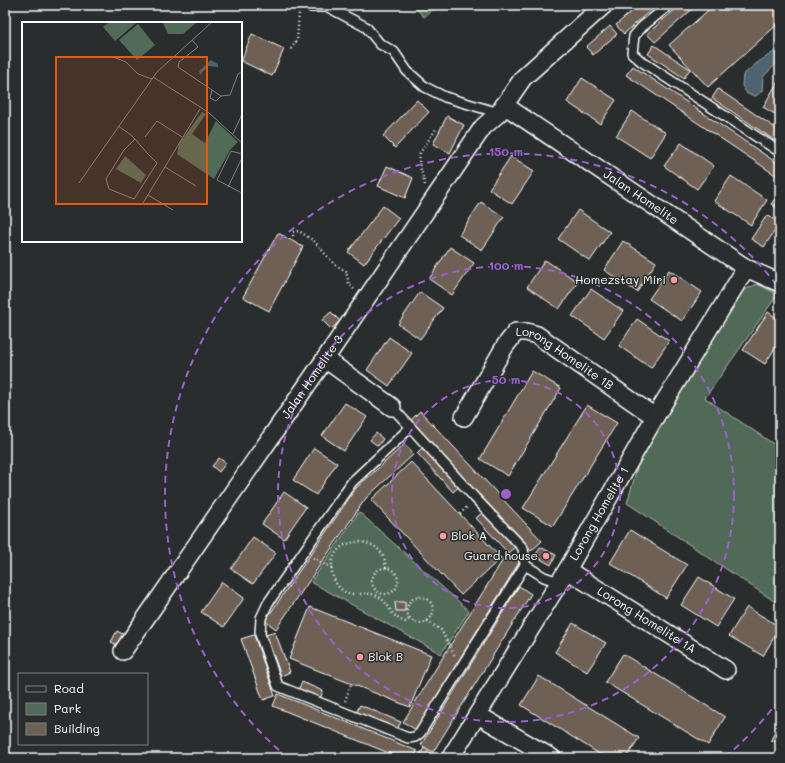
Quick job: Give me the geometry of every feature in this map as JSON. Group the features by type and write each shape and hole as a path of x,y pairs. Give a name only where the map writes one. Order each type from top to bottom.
{"street":[{"name":"Jalan Homelite 3","path":"123,652 483,127 501,109 523,78 604,5"},
{"name":"Jalan Homelite","path":"501,109 746,268 780,283"},
{"name":"Lorong Homelite 1","path":"451,757 563,576 655,417 746,268"},
{"name":"Lorong Homelite 1B","path":"464,417 505,346 516,332 526,332 536,336 655,417"},
{"path":"325,359 392,407"},
{"name":"Lorong Homelite 1A","path":"563,576 726,670"},
{"path":"478,715 552,758"}],"lane":[{"path":"307,5 312,7 328,7 366,27 380,44 394,52 407,71 425,87 445,97 501,109"},
{"path":"669,5 642,27 634,36 632,53 641,61 780,152"},
{"path":"392,407 411,427 475,498 523,548 525,566 420,733 415,737 408,738 278,686 260,634 261,618 268,603 304,554 352,482 411,427"},
{"path":"525,566 544,577 563,576"}],"path":[{"path":"291,49 297,40 299,12"},
{"path":"436,129 420,153 419,163 423,182 430,192 436,195"},
{"path":"293,236 293,232 298,231 314,241 334,265 346,271 349,284 365,299"},
{"path":"386,568 384,555 377,547 366,542 353,542 339,550 332,561 335,581 342,590 351,595 373,595 386,603 391,614 399,620 406,622 410,618"},
{"path":"304,554 332,568"},
{"path":"386,568 396,573 399,581 398,585 390,594 381,594 376,592 372,584 373,575 380,569 386,568"},
{"path":"373,595 376,592"},
{"path":"427,622 433,615 434,611 432,602 425,597 416,597 409,602 407,610 410,618 418,623 427,622 441,630 461,667"},
{"path":"341,711 351,684"}],"green space":[{"path":"413,5 438,5 424,17"},
{"path":"757,284 778,294 705,398 775,445 780,435 780,605 627,503 642,451 740,292"},
{"path":"359,512 469,611 441,654 311,582"}],"water":[{"path":"780,48 780,60 763,77 762,91 756,96 747,94 742,86 743,75 757,63"}],"building":[{"path":"639,5 656,5 624,34 616,25"},
{"path":"680,5 697,5 655,42 647,34"},
{"path":"714,5 780,5 780,22 708,87 669,45"},
{"path":"610,26 617,34 593,55 586,47"},
{"path":"252,34 284,49 272,76 242,61"},
{"path":"654,45 690,69 684,78 648,54"},
{"path":"633,66 780,165 780,178 626,75"},
{"path":"582,78 616,100 600,124 567,102"},
{"path":"780,78 780,117 763,107"},
{"path":"718,89 780,131 780,144 712,98"},
{"path":"417,100 429,112 395,148 383,136"},
{"path":"632,111 666,133 650,158 616,136"},
{"path":"447,116 464,125 450,153 433,144"},
{"path":"681,143 714,166 697,189 664,166"},
{"path":"511,156 534,171 512,204 489,189"},
{"path":"387,166 413,178 405,198 378,186"},
{"path":"731,176 767,200 751,225 714,201"},
{"path":"780,192 780,210 771,204"},
{"path":"481,202 504,217 482,250 459,235"},
{"path":"383,206 399,218 364,264 348,252"},
{"path":"578,210 610,232 590,261 558,239"},
{"path":"767,215 780,223 764,247 751,239"},
{"path":"278,233 303,247 269,311 243,297"},
{"path":"623,241 656,262 637,292 604,270"},
{"path":"450,247 474,263 452,295 429,279"},
{"path":"545,260 578,282 559,309 527,287"},
{"path":"669,270 702,292 682,321 649,299"},
{"path":"591,289 623,311 604,338 572,316"},
{"path":"420,292 443,308 420,339 398,324"},
{"path":"331,312 340,321 331,329 322,320"},
{"path":"768,312 780,320 780,340 765,364 743,350"},
{"path":"637,319 669,341 651,368 619,346"},
{"path":"389,337 412,353 389,386 367,370"},
{"path":"532,371 561,388 508,476 480,459"},
{"path":"345,403 367,417 344,451 322,436"},
{"path":"587,405 617,423 553,526 523,508"},
{"path":"420,411 542,541 531,551 410,421"},
{"path":"376,433 383,439 378,446 370,440"},
{"path":"405,444 414,454 366,498 276,629 265,621 356,488"},
{"path":"423,447 460,486 453,492 417,453"},
{"path":"314,448 337,463 316,495 293,480"},
{"path":"219,458 226,463 219,472 212,466"},
{"name":"Blok A","path":"411,462 501,558 461,595 371,500"},
{"path":"284,492 306,507 284,539 262,524"},
{"path":"483,512 515,547 508,553 476,518"},
{"path":"630,530 687,565 666,598 610,563"},
{"path":"253,537 276,553 253,584 231,569"},
{"name":"Guard house","path":"540,547 556,555 551,565 535,556"},
{"path":"507,553 520,561 416,730 403,722"},
{"path":"699,577 734,599 716,627 681,605"},
{"path":"222,582 244,598 224,627 201,612"},
{"path":"519,586 531,594 433,752 421,745"},
{"path":"395,602 405,602 405,611 396,611"},
{"name":"Blok B","path":"310,607 431,655 410,707 289,659"},
{"path":"747,607 780,627 763,656 729,636"},
{"path":"573,623 606,643 587,672 555,652"},
{"path":"117,631 126,636 120,646 111,642"},
{"path":"275,632 290,672 281,676 266,635"},
{"path":"254,635 275,696 263,700 241,639"},
{"path":"623,654 725,717 708,745 605,682"},
{"path":"539,676 639,738 626,758 606,758 521,705"},
{"path":"302,682 323,691 320,699 298,690"},
{"path":"278,694 417,751 414,758 401,758 273,706"},
{"path":"360,705 401,722 397,730 356,713"},
{"path":"780,720 780,744 771,740"},
{"path":"424,748 434,755 432,758 418,758"}],"place":[{"name":"Homezstay Miri","path":"674,280"},
{"name":"Blok A","path":"443,536"},
{"name":"Guard house","path":"546,556"},
{"name":"Blok B","path":"360,657"}]}
